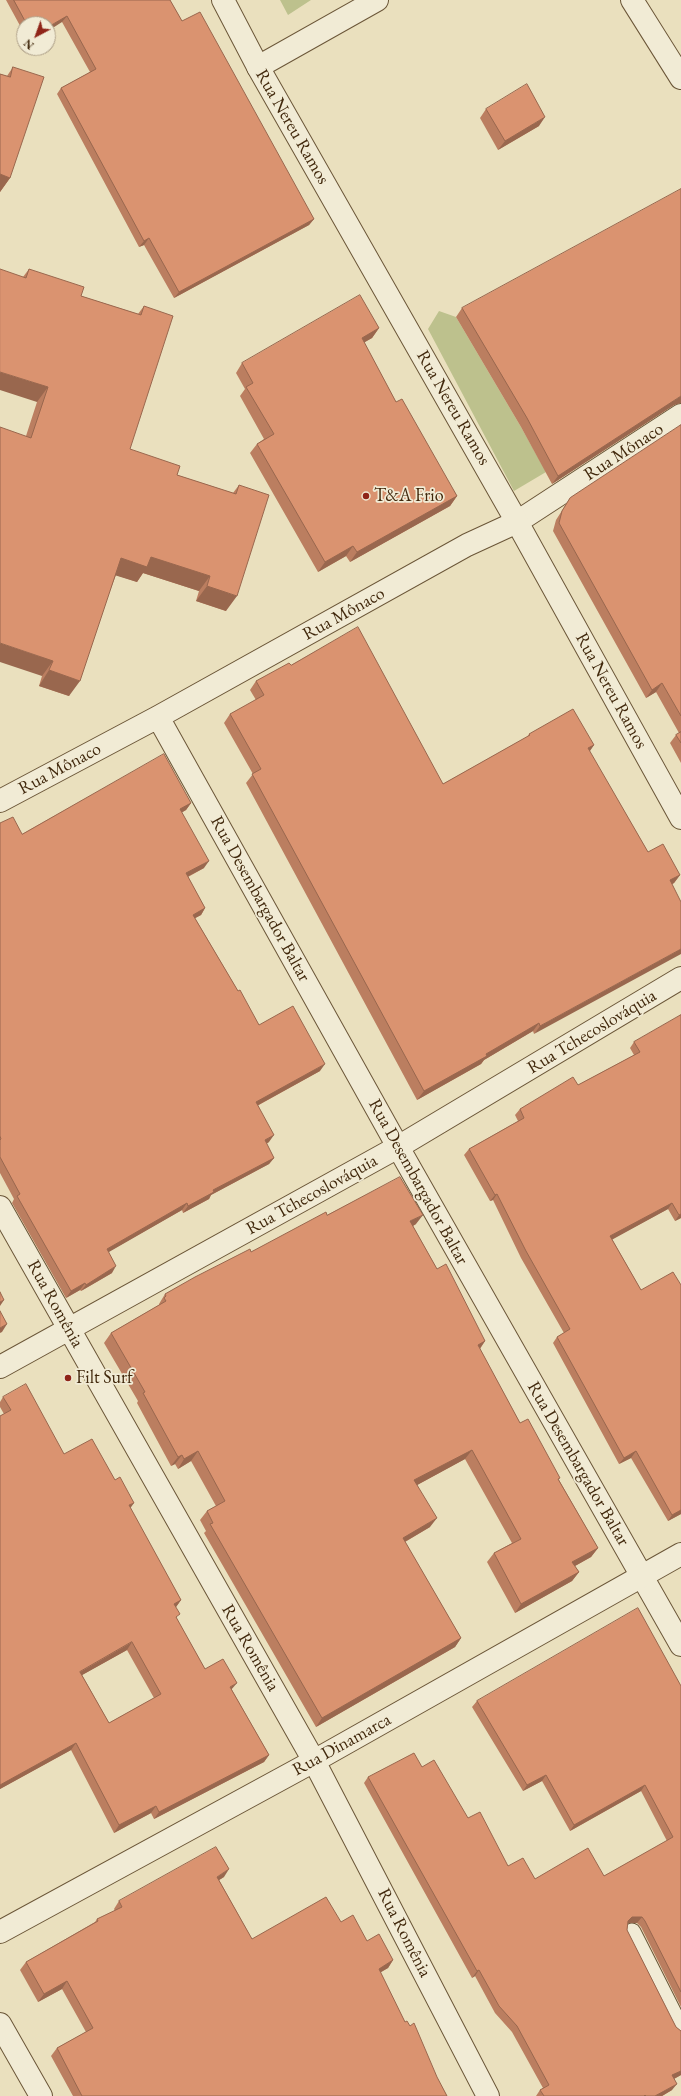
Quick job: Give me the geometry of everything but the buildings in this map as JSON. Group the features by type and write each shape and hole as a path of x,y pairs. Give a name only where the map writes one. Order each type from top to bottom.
{"street":[{"name":"Rua Nereu Ramos","path":"223,0 258,67 517,522 681,818"},
{"path":"258,67 377,0"},
{"path":"632,0 681,78"},
{"name":"Rua Mônaco","path":"0,801 158,717 467,545 517,522 681,415"},
{"name":"Rua Desembargador Baltar","path":"158,717 398,1147 681,1645"},
{"name":"Rua Tchecoslováquia","path":"0,1367 68,1328 398,1147 681,978"},
{"name":"Rua Romênia","path":"0,1207 314,1761 488,2096"},
{"name":"Rua Dinamarca","path":"0,1932 314,1761 681,1554"},
{"path":"0,2024 41,2096"}],"lane":[{"path":"632,1932 681,2029"}],"green space":[{"path":"280,0 311,0 288,15"},
{"path":"439,311 456,317 546,472 514,491 428,329"}],"place":[{"name":"T&A Frio","path":"366,496"},
{"name":"Filt Surf","path":"68,1378"}]}
